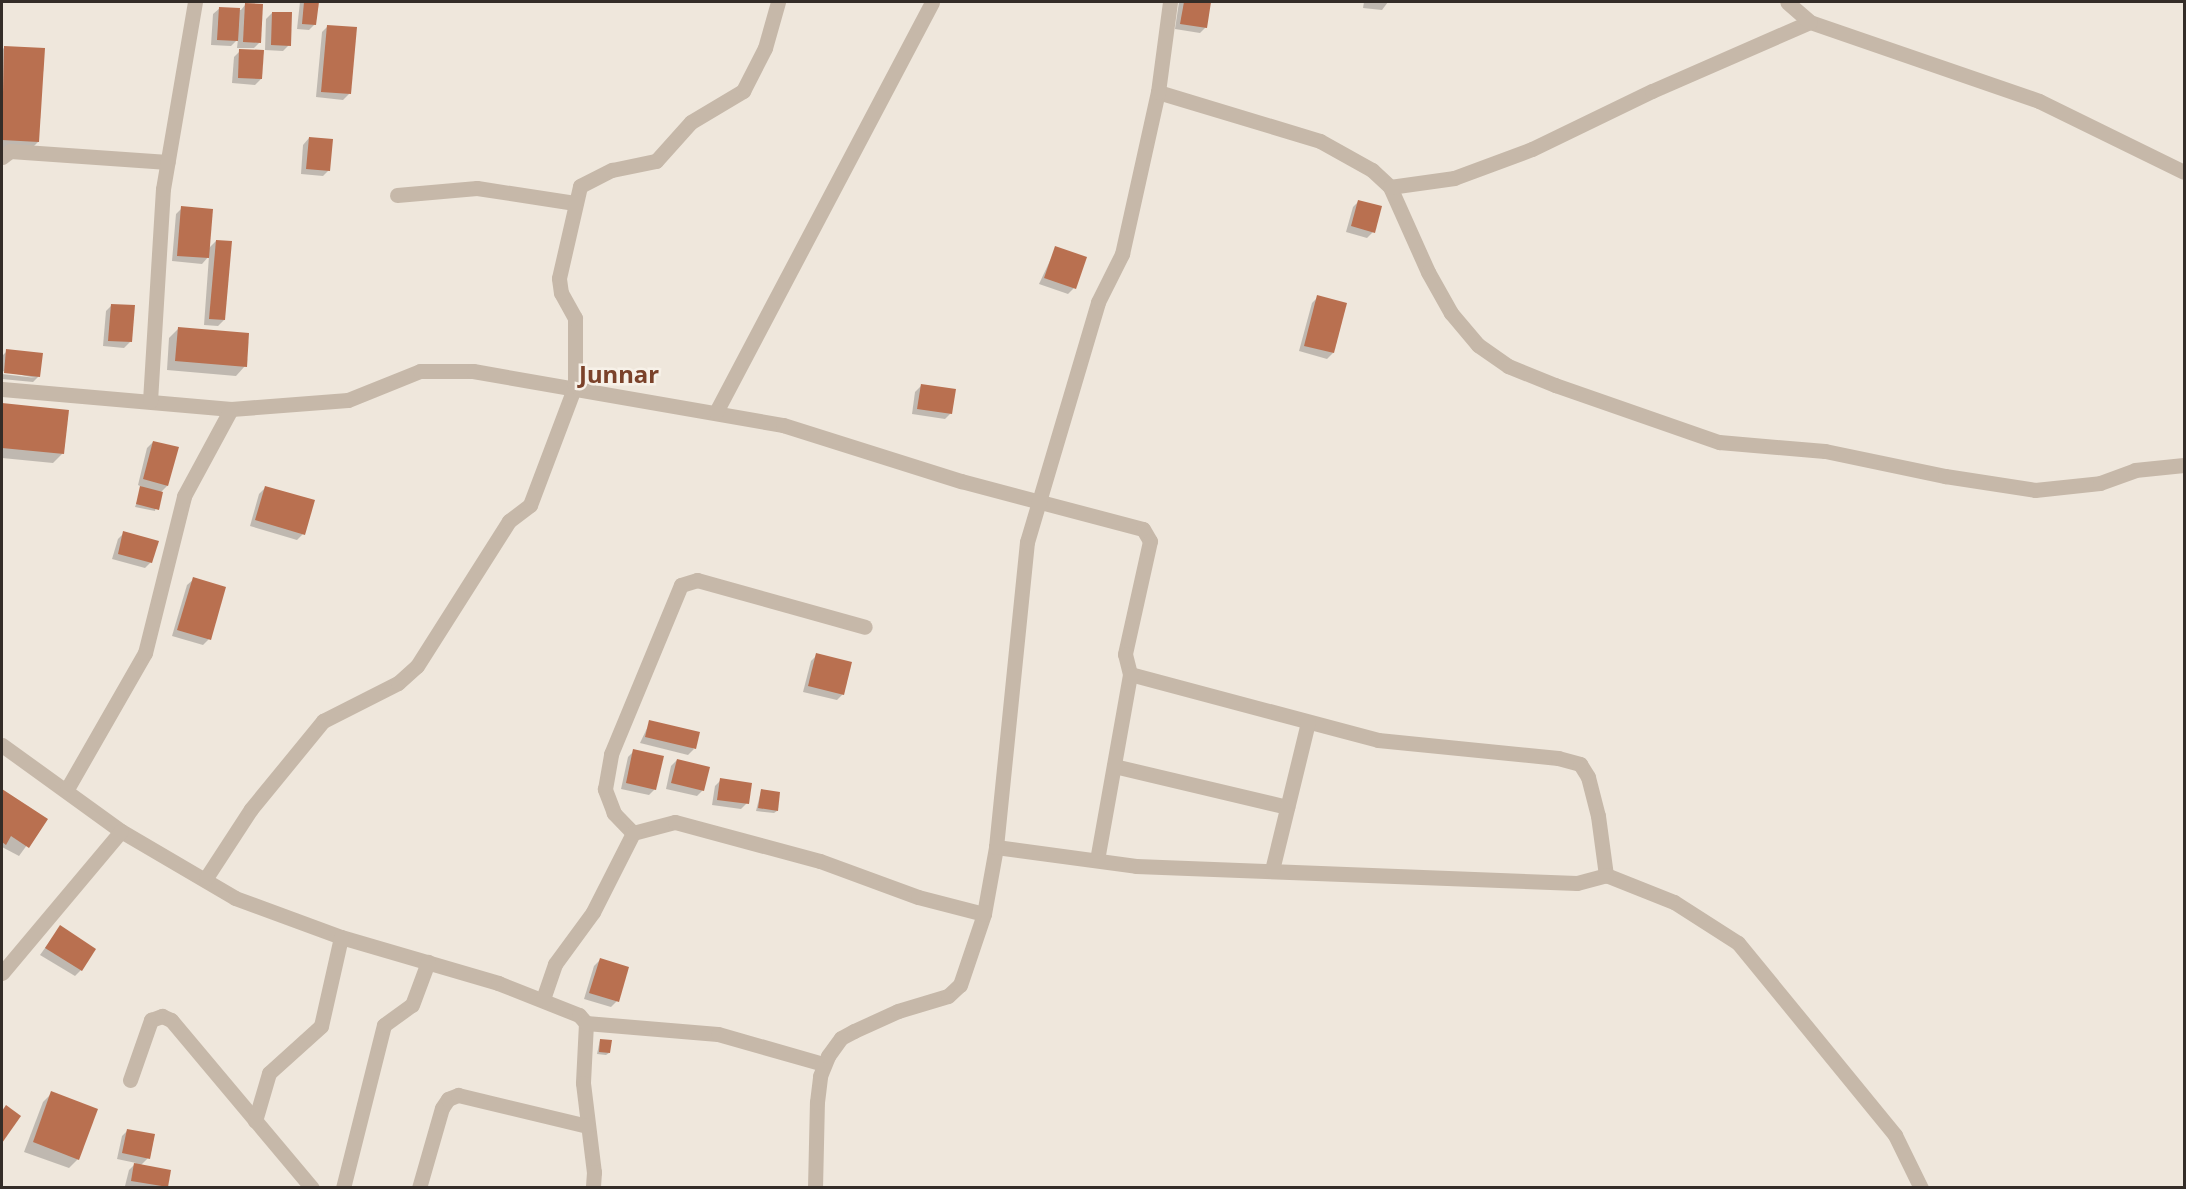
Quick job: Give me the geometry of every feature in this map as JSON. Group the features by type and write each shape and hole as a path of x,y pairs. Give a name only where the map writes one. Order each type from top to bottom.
{"street":[{"path":"150,401 163,189 195,2"},
{"path":"206,878 251,809 323,721 398,683 417,666 509,521 536,495 575,386 575,318 561,293 559,278 580,186 591,178 656,161 691,122 743,91 761,57 778,2"},
{"path":"716,412 932,2"},
{"path":"815,1188 817,1102 824,1064 842,1038 898,1011 948,996 960,985 984,914 996,847 1017,621 1027,542 1098,302 1122,254 1158,92 1170,2"},
{"path":"1787,2 1810,22 2038,101 2184,172"},
{"path":"1390,187 1454,178 1532,149 1652,91 1810,22"},
{"path":"1158,92 1320,141 1372,170 1390,187 1428,272 1451,314 1478,345 1508,366 1694,435 1719,442 1825,451 1945,476 2035,490 2100,483 2135,470 2184,465"},
{"path":"2,157 10,151 168,162"},
{"path":"397,195 477,188 575,203"},
{"path":"2,389 231,409 348,400 420,371 472,371 575,386 783,425 1143,529 1150,541 1125,654 1130,674 1097,860"},
{"path":"67,789 145,653 184,496 231,409"},
{"path":"633,833 614,813 605,789 611,754 681,585 697,580 865,627"},
{"path":"1130,674 1378,740 1558,758 1580,764 1588,777 1598,816 1605,875"},
{"path":"1272,870 1308,722"},
{"path":"2,745 67,789 121,831 206,878 235,898 341,937 543,999 579,1015 586,1023 586,1126 593,1155 593,1188"},
{"path":"1114,766 1287,807"},
{"path":"543,999 555,964 593,912 633,833 675,822 820,861 918,897 984,914"},
{"path":"2,974 121,831"},
{"path":"996,847 1136,866 1577,884 1605,875 1674,902 1738,942 1895,1135 1921,1188"},
{"path":"255,1121 269,1072 321,1026 341,937"},
{"path":"343,1188 384,1025 412,1005 428,962"},
{"path":"130,1080 152,1020 162,1016 171,1020 312,1188"},
{"path":"586,1023 718,1034 824,1064"},
{"path":"419,1188 442,1108 448,1099 458,1095 586,1126"}],"building":[{"path":"304,2 319,2 316,25 302,24"},
{"path":"1184,2 1211,2 1207,28 1180,24"},
{"path":"245,3 263,4 261,43 243,42"},
{"path":"219,7 240,8 238,41 217,40"},
{"path":"272,12 292,12 291,46 271,45"},
{"path":"327,25 357,27 351,94 321,92"},
{"path":"4,46 45,48 39,142 2,140"},
{"path":"239,49 264,50 262,79 238,78"},
{"path":"309,137 333,139 330,171 306,169"},
{"path":"1358,200 1382,206 1375,233 1351,226"},
{"path":"181,206 213,209 209,258 177,256"},
{"path":"216,240 232,241 225,320 209,319"},
{"path":"1055,246 1087,257 1076,289 1044,278"},
{"path":"1317,295 1347,303 1334,353 1304,346"},
{"path":"111,304 135,305 132,342 108,341"},
{"path":"178,327 249,333 247,367 175,361"},
{"path":"6,349 43,353 40,377 4,373"},
{"path":"921,384 956,389 952,414 917,409"},
{"path":"2,403 69,410 64,454 2,448"},
{"path":"153,441 179,447 168,486 143,479"},
{"path":"140,486 163,492 159,510 136,504"},
{"path":"265,486 315,500 305,535 255,520"},
{"path":"123,531 159,541 152,563 118,554"},
{"path":"193,577 226,587 211,640 177,630"},
{"path":"816,653 852,662 844,695 808,686"},
{"path":"649,720 700,732 696,749 645,737"},
{"path":"633,749 664,756 656,790 626,783"},
{"path":"677,759 710,767 704,791 671,783"},
{"path":"720,778 752,783 749,804 717,800"},
{"path":"2,789 48,819 29,848 11,836 6,845 2,842"},
{"path":"761,789 780,792 778,811 758,808"},
{"path":"60,925 96,949 82,971 45,948"},
{"path":"600,958 629,967 619,1002 589,993"},
{"path":"600,1039 612,1040 610,1053 599,1052"},
{"path":"51,1091 98,1109 79,1160 33,1142"},
{"path":"6,1105 21,1116 2,1143 2,1111"},
{"path":"127,1129 155,1134 150,1159 122,1153"},
{"path":"134,1163 171,1170 168,1187 131,1181"}],"district":[{"name":"Junnar","path":"619,374"}]}
